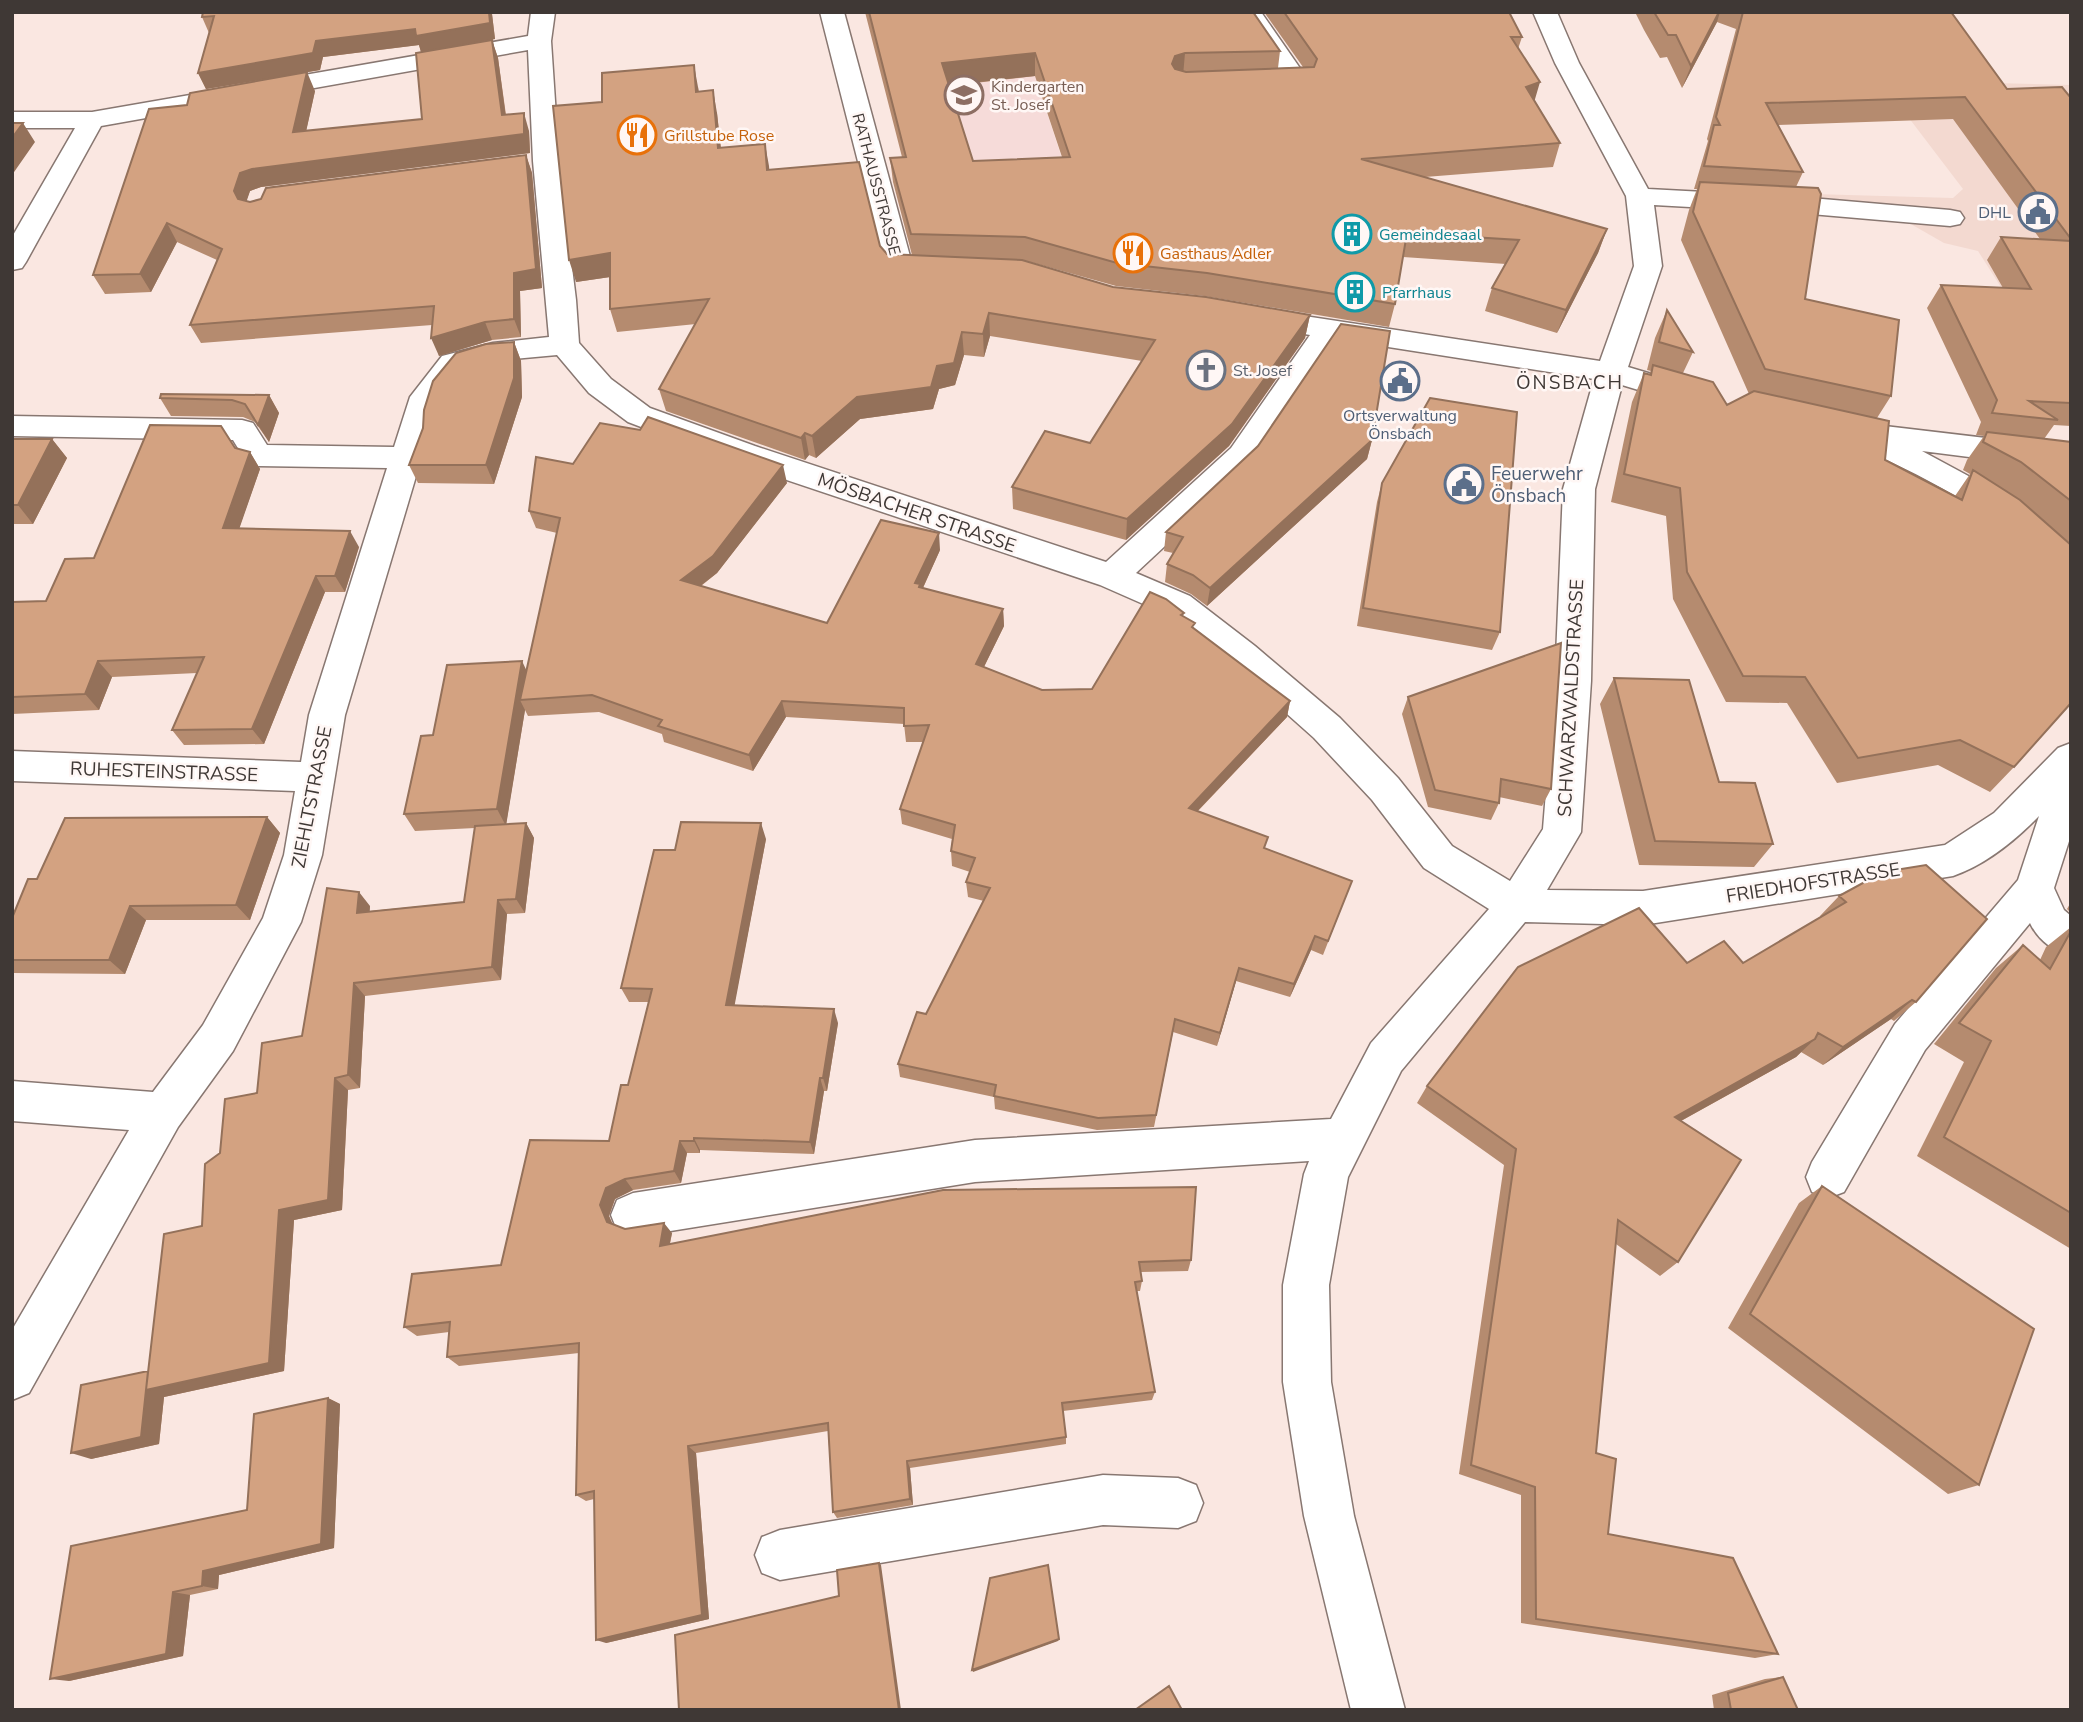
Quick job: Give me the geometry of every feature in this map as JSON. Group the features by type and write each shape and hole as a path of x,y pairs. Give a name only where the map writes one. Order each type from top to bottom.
{"street":[{"path":"543,12 539,41 546,161 562,300 564,345"},
{"name":"RATHAUSSTRASSE","path":"832,12 899,268 969,270"},
{"path":"1248,12 1299,84 1248,85"},
{"name":"SCHWARZWALDSTRASSE","path":"1378,1710 1329,1516 1307,1382 1306,1285 1326,1174 1386,1057 1516,905 1562,832 1573,681 1579,489 1611,372 1648,266 1639,196 1567,63 1545,12"},
{"path":"12,120 92,120 539,41"},
{"path":"12,262 92,120"},
{"path":"519,164 546,161"},
{"path":"1639,196 1799,205 1950,218"},
{"path":"1231,313 1611,372 1715,402"},
{"path":"1112,576 1242,456 1287,394 1328,330"},
{"name":"ZIEHLTSTRASSE","path":"12,1376 163,1113 218,1038 281,922 303,855 327,715 349,636 408,458 425,397 452,363 493,352 564,345"},
{"name":"MÖSBACHER STRASSE","path":"564,345 600,386 639,415 796,472 1112,576 1178,606 1243,655 1327,728 1385,789 1438,857 1516,905"},
{"path":"1807,425 1854,435 2071,458"},
{"path":"12,426 242,430 258,455 408,458"},
{"path":"1854,435 1909,457 1985,501 2057,556 2071,572"},
{"name":"FRIEDHOFSTRASSE","path":"1516,905 1643,908 1953,860 2007,824 2071,758"},
{"name":"RUHESTEINSTRASSE","path":"12,766 315,777"},
{"path":"1828,1177 1910,1037 2035,888 2071,773"},
{"path":"2035,888 2049,921 2071,940"},
{"path":"12,1101 163,1113"},
{"path":"633,1215 975,1161 1173,1147 1344,1139"},
{"path":"780,1555 1103,1500 1178,1503"}],"shaded area":[{"name":"Kindergarten St. Josef","path":"1159,12 1038,85 1061,156 909,175 890,110 1016,26"},
{"path":"1880,80 2071,85 2071,318 2018,314 1978,251 1944,243 1909,223 1824,212 1813,194 1953,198 1963,189"}],"building":[{"path":"203,12 489,12 490,23 416,36 415,29 316,41 313,53 198,73 214,16 202,17"},
{"path":"869,12 1253,12 1280,51 1185,53 1175,56 1172,64 1175,69 1186,72 1314,67 1317,59 1284,12 1509,12 1522,37 1511,37 1540,82 1526,87 1560,143 1361,159 1607,229 1566,310 1492,288 1519,240 1407,233 1395,304 1207,273 1117,263 1025,237 911,234 890,158 906,157","holes":["1035,53 1070,157 973,161 942,63"]},
{"path":"1654,12 1719,12 1691,66 1676,35 1668,35"},
{"path":"1743,12 1951,12 2007,89 2062,87 2071,98 2071,239 1965,97 1766,103 1803,172 1704,166 1714,125 1720,125 1716,117"},
{"path":"492,40 502,115 524,113 524,134 252,169 240,173 234,191 238,199 250,202 261,199 266,188 526,155 536,269 514,273 514,319 485,322 431,338 434,306 190,325 222,249 167,223 140,274 93,275 149,109 187,105 190,93 307,72 293,132 422,119 416,53"},
{"path":"694,65 696,92 713,90 718,148 765,144 767,170 859,162 880,246 887,254 1022,260 1113,287 1206,297 1310,315 1232,424 1127,519 1012,487 1045,431 1090,443 1155,340 989,313 983,334 962,332 954,363 937,366 931,387 857,397 812,436 805,433 801,438 659,389 709,299 610,309 610,253 569,260 553,106 602,102 602,73"},
{"path":"12,123 23,123 12,138"},
{"path":"1700,182 1818,188 1821,194 1805,299 1899,320 1891,396 1765,369 1693,212"},
{"path":"2001,237 2071,241 2071,403 2029,401 2058,420 1992,413 1997,400 1941,285 2031,289"},
{"path":"1667,310 1693,352 1659,342"},
{"path":"1341,324 1390,331 1372,440 1210,588 1193,575 1167,564 1183,537 1166,532 1258,446"},
{"path":"514,342 514,378 486,465 409,465 423,428 424,410 433,381 456,353 486,344"},
{"path":"1653,365 1713,382 1727,405 1754,391 1889,421 1885,460 1962,500 1973,470 2020,500 2071,545 2071,703 2014,767 1960,740 1858,758 1805,677 1743,676 1687,572 1680,488 1624,474 1644,373 1651,375"},
{"path":"161,394 269,395 258,425 245,404 232,400 160,398"},
{"path":"1430,398 1517,412 1500,632 1363,608 1382,483"},
{"path":"648,417 783,465 713,556 681,580 827,623 881,520 939,533 915,583 920,584 919,587 1003,609 976,664 1042,690 1092,689 1150,592 1166,599 1184,613 1181,615 1195,623 1192,627 1290,701 1189,808 1268,837 1264,848 1352,881 1328,941 1315,936 1294,984 1239,968 1220,1033 1175,1019 1156,1115 1098,1118 994,1096 996,1085 898,1064 917,1012 926,1014 990,888 966,882 975,858 951,851 955,825 900,809 929,725 904,726 904,708 782,701 749,755 658,726 662,720 592,695 520,700 560,518 529,511 536,457 573,464 600,423 640,430"},
{"path":"150,425 221,426 235,448 250,452 223,528 350,531 335,576 316,576 252,729 172,730 204,657 98,661 85,694 12,697 12,602 46,601 65,559 94,558"},
{"path":"1987,432 2071,442 2071,501 2021,462 1983,442"},
{"path":"12,439 52,439 18,505 12,505"},
{"path":"1561,643 1551,789 1501,779 1499,803 1435,790 1408,697"},
{"path":"522,661 497,809 404,814 421,736 433,735 447,665"},
{"path":"1614,678 1689,680 1719,782 1755,783 1773,844 1655,841"},
{"path":"267,817 236,905 130,906 109,960 12,960 12,918 28,879 37,879 65,818"},
{"path":"681,822 761,823 726,1005 834,1009 823,1078 820,1078 810,1142 694,1138 694,1141 680,1141 674,1171 625,1179 606,1188 600,1205 607,1222 625,1229 664,1223 660,1246 943,1190 1196,1187 1191,1260 1139,1262 1142,1281 1135,1282 1155,1392 1062,1403 1066,1437 907,1461 910,1499 833,1512 828,1423 688,1446 702,1615 596,1640 594,1491 576,1495 579,1343 447,1357 450,1322 404,1327 412,1274 501,1265 530,1140 609,1141 621,1085 628,1085 652,989 621,988 654,850 675,850"},
{"path":"526,823 516,899 498,900 492,967 354,983 348,1075 335,1078 328,1200 279,1210 269,1363 146,1390 164,1234 202,1226 205,1164 220,1153 225,1099 257,1093 262,1043 302,1036 327,888 359,892 357,913 464,902 475,826"},
{"path":"1926,865 1987,919 1916,1002 1912,1000 1843,1047 1818,1033 1815,1039 1675,1117 1741,1160 1678,1262 1618,1220 1596,1453 1616,1459 1608,1534 1733,1558 1778,1654 1536,1619 1535,1487 1471,1465 1516,1149 1427,1086 1518,967 1639,908 1687,963 1724,941 1743,963 1846,902 1839,896 1883,872"},
{"path":"2071,931 2071,1213 1944,1137 1991,1041 1959,1023 2023,945 2050,969"},
{"path":"1822,1186 2034,1329 1979,1485 1750,1314"},
{"path":"148,1371 141,1437 71,1453 81,1385"},
{"path":"328,1398 321,1544 203,1571 202,1586 173,1592 166,1654 50,1679 71,1546 247,1510 254,1414"},
{"path":"879,1563 899,1710 679,1710 675,1635 839,1596 837,1570"},
{"path":"1048,1565 1059,1639 972,1670 990,1578"},
{"path":"1783,1677 1798,1710 1731,1710 1728,1693"},
{"path":"1169,1686 1182,1710 1135,1710"}],"place":[{"name":"Kindergarten St. Josef","path":"964,95"},
{"name":"Grillstube Rose","path":"637,135"},
{"name":"DHL","path":"2038,212"},
{"name":"Gemeindesaal","path":"1352,234"},
{"name":"Gasthaus Adler","path":"1133,253"},
{"name":"Pfarrhaus","path":"1355,292"},
{"name":"St. Josef","path":"1206,370"},
{"name":"Ortsverwaltung Önsbach","path":"1400,381"},
{"name":"Feuerwehr Önsbach","path":"1464,484"}],"district":[{"name":"ÖNSBACH","path":"1570,382"}]}
